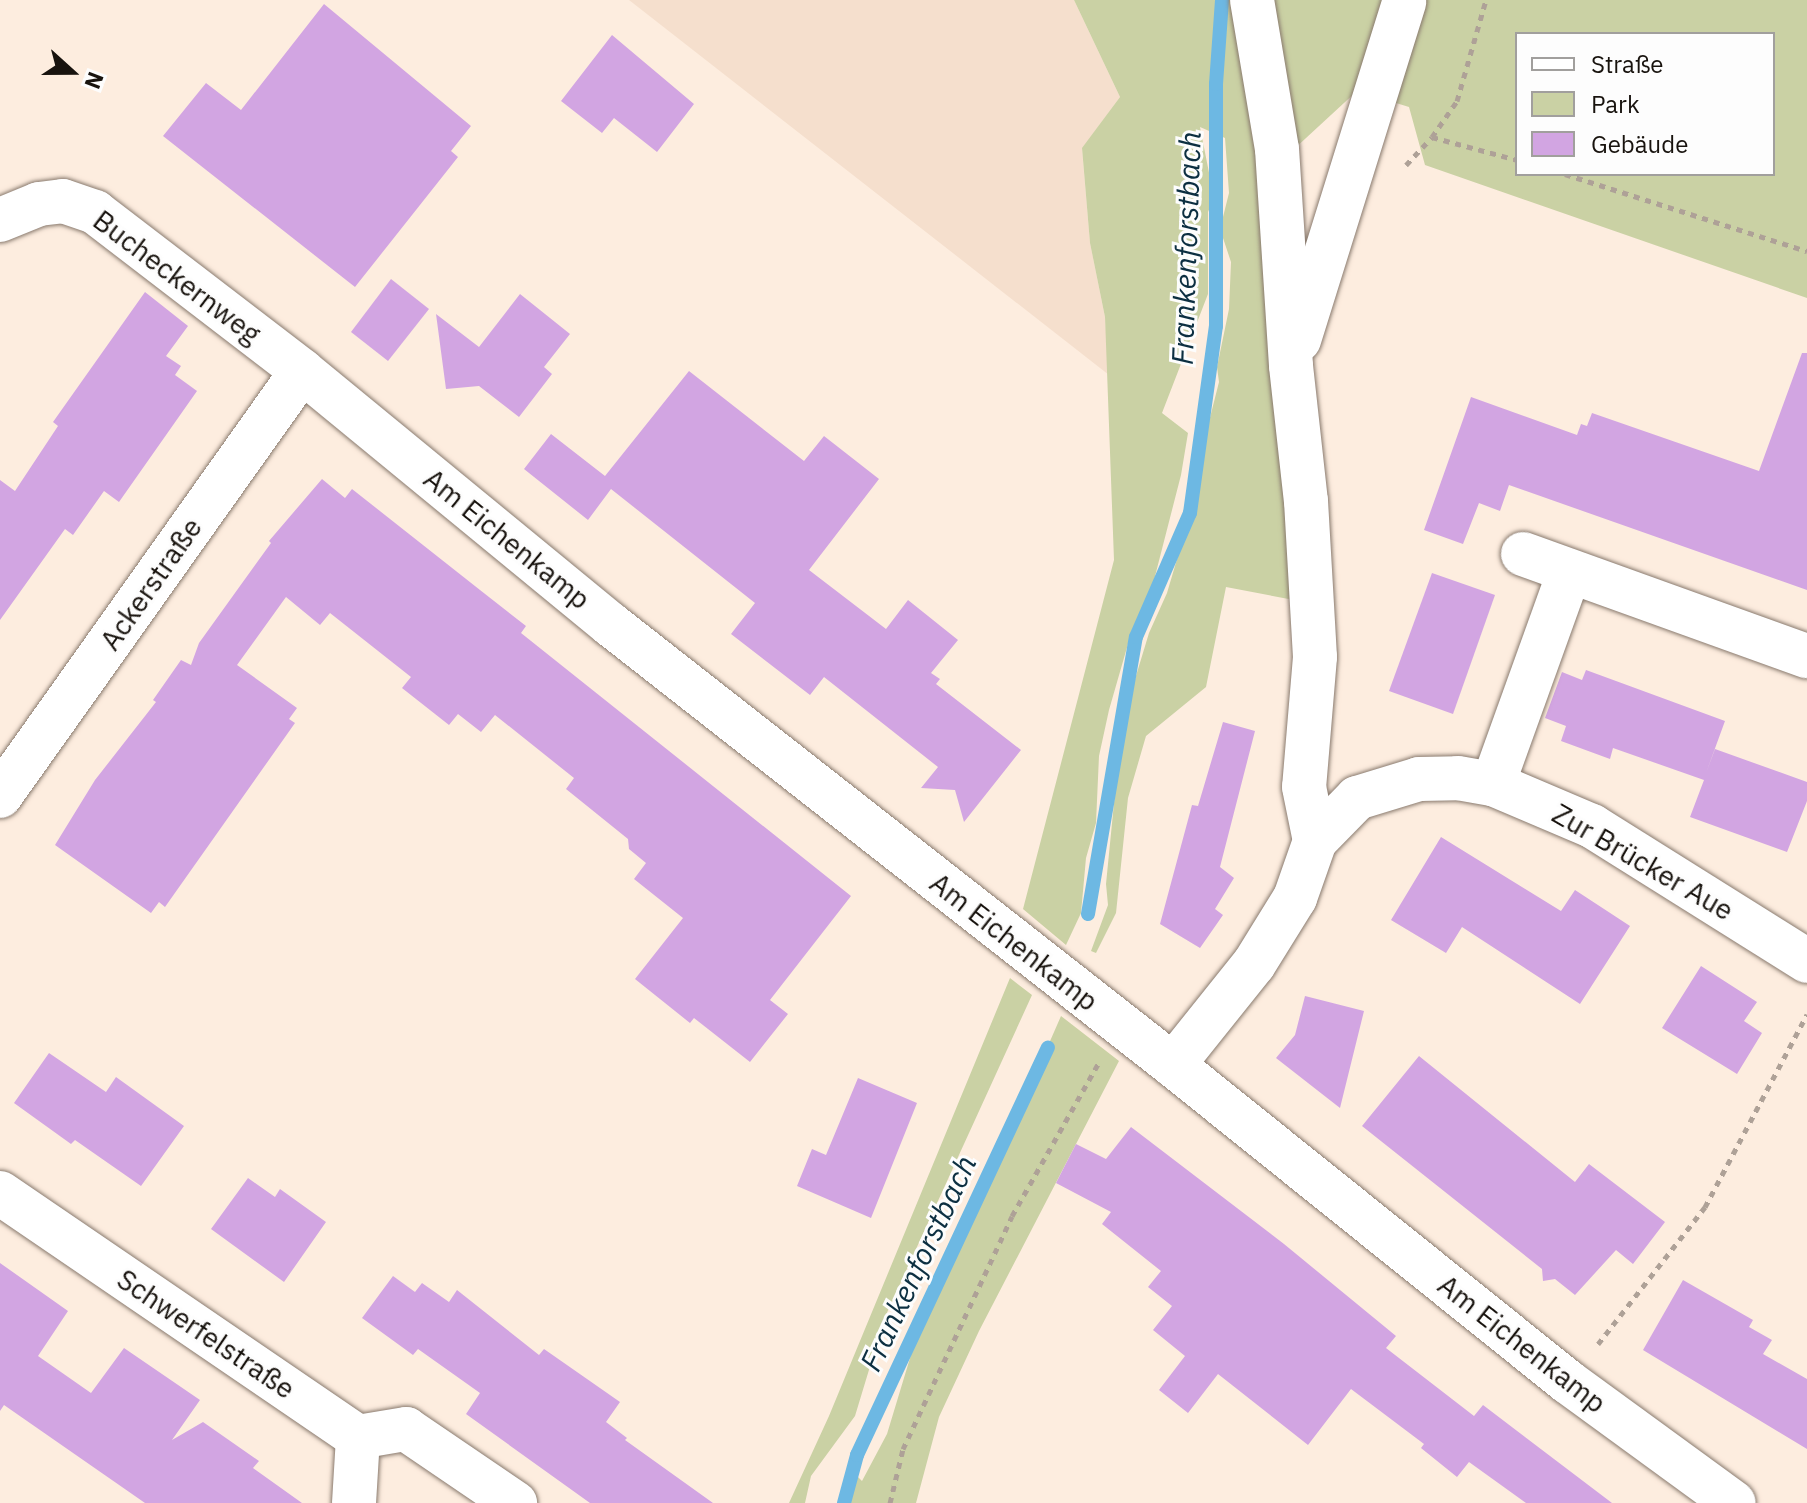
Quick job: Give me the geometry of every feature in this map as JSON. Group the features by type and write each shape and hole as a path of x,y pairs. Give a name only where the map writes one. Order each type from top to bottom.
{"street":[{"path":"1252,0 1277,149 1291,366 1306,501 1315,657 1304,787 1315,841"},
{"path":"1291,366 1404,2"},
{"name":"Bucheckernweg","path":"0,220 39,204 63,201 95,212 302,371"},
{"name":"Ackerstraße","path":"0,796 302,371"},
{"name":"Am Eichenkamp","path":"302,371 610,624 1173,1065 1710,1497"},
{"path":"1523,554 1807,656"},
{"path":"1493,784 1569,573"},
{"name":"Zur Brücker Aue","path":"1173,1065 1254,964 1295,898 1315,841 1357,798 1419,779 1458,778 1493,784 1592,826 1801,946"},
{"name":"Schwerfelstraße","path":"0,1193 358,1437"},
{"path":"354,1503 358,1437 406,1429 515,1503"}],"path":[{"path":"1401,169 1432,137 1457,101 1486,0"},
{"path":"1432,137 1515,159"},
{"path":"1572,176 1807,251"},
{"path":"1568,1382 1705,1207 1807,1014"},
{"path":"890,1503 903,1449 1012,1216 1121,1024"}],"shaded area":[{"path":"629,0 1074,0 1120,97 1082,149 1090,243 1105,317 1109,375"}],"green space":[{"path":"1074,0 1807,0 1807,298 1425,165 1409,107 1357,91 1293,150 1299,601 1226,587 1206,687 1146,736 1128,798 1116,913 1096,953 1091,951 1108,905 1106,884 1122,722 1149,633 1167,593 1201,478 1197,469 1219,382 1217,367 1229,309 1231,262 1220,229 1229,193 1225,138 1200,127 1214,198 1208,212 1208,294 1162,413 1188,433 1181,475 1152,588 1132,630 1109,710 1099,756 1096,823 1086,858 1081,913 1066,945 1023,909 1114,560 1105,317 1090,243 1082,148 1120,97"},
{"path":"1010,978 1032,995 885,1317 855,1416 811,1476 805,1503 789,1503 829,1416"},
{"path":"1061,1016 1119,1061 979,1331 939,1417 916,1503 843,1503 851,1470 862,1481 887,1434 917,1335 939,1295 935,1291 975,1213"}],"building":[{"path":"324,4 471,126 451,151 458,157 355,287 163,136 206,83 241,110"},
{"path":"612,35 694,104 657,152 614,118 602,133 561,101"},
{"path":"391,279 429,309 388,361 351,332"},
{"path":"145,292 188,326 166,356 181,366 175,375 197,391 119,502 104,491 73,535 65,529 0,620 0,480 15,491 58,426 53,422"},
{"path":"520,294 570,334 544,367 552,374 519,417 479,386 446,389 436,314 479,347"},
{"path":"1802,353 1807,353 1807,590 1509,485 1500,511 1479,503 1463,544 1424,530 1471,397 1577,435 1581,424 1587,426 1592,413 1759,471"},
{"path":"689,371 804,461 824,436 879,479 809,570 886,629 908,600 958,640 931,673 940,679 936,684 1021,750 964,822 955,790 921,788 938,767 824,677 810,695 731,634 755,603 611,489 588,520 524,469 551,434 605,476"},
{"path":"322,479 345,498 352,489 526,626 521,633 851,896 770,1000 788,1014 750,1062 694,1018 690,1023 635,979 683,918 634,879 646,863 629,849 628,839 566,789 574,778 495,715 481,732 458,714 449,725 402,688 411,677 330,613 320,625 286,597 237,665 297,708 289,719 295,723 165,907 159,902 151,913 55,845 95,780 156,702 153,700 181,660 191,665 199,643 271,543 269,541"},
{"path":"1432,573 1495,595 1453,714 1389,691"},
{"path":"1586,670 1725,721 1706,773 1715,749 1807,782 1807,801 1787,852 1690,817 1704,780 1613,748 1610,759 1561,741 1566,726 1545,718 1562,672 1582,680"},
{"path":"1223,722 1255,731 1220,867 1234,878 1215,909 1223,915 1200,948 1160,924 1192,805 1198,806"},
{"path":"1441,837 1561,911 1575,890 1630,926 1580,1004 1462,927 1446,953 1391,920"},
{"path":"1701,966 1757,1002 1744,1021 1762,1033 1737,1074 1662,1028"},
{"path":"1305,996 1364,1011 1340,1108 1276,1058 1295,1035"},
{"path":"49,1053 106,1092 116,1077 184,1126 141,1186 75,1140 71,1144 14,1103"},
{"path":"1419,1056 1575,1182 1589,1164 1665,1222 1633,1264 1616,1250 1575,1295 1555,1279 1543,1281 1542,1269 1362,1126"},
{"path":"858,1078 917,1103 871,1218 797,1186 812,1149 826,1155"},
{"path":"1131,1127 1284,1244 1396,1336 1386,1348 1474,1416 1483,1405 1612,1503 1526,1503 1469,1462 1457,1477 1421,1448 1424,1444 1351,1389 1308,1445 1218,1374 1188,1413 1159,1390 1185,1356 1153,1330 1172,1306 1148,1287 1161,1271 1102,1224 1111,1212 1056,1183 1076,1144 1106,1159"},
{"path":"248,1178 275,1197 280,1189 326,1222 284,1282 211,1229"},
{"path":"0,1263 68,1311 38,1356 91,1393 124,1348 200,1400 172,1440 203,1422 259,1461 253,1468 302,1503 145,1503 4,1405 0,1411"},
{"path":"393,1276 415,1292 422,1283 449,1302 457,1290 539,1355 544,1349 620,1402 606,1422 627,1438 625,1440 713,1503 590,1503 466,1414 480,1393 418,1349 413,1355 362,1318"},
{"path":"1683,1280 1753,1320 1749,1327 1772,1340 1763,1354 1807,1379 1807,1449 1643,1350"}],"waterway":[{"name":"Frankenforstbach","path":"1088,914 1136,637 1190,513 1216,326 1216,84 1222,0"},
{"name":"Frankenforstbach","path":"844,1503 857,1455 1048,1048"}]}
